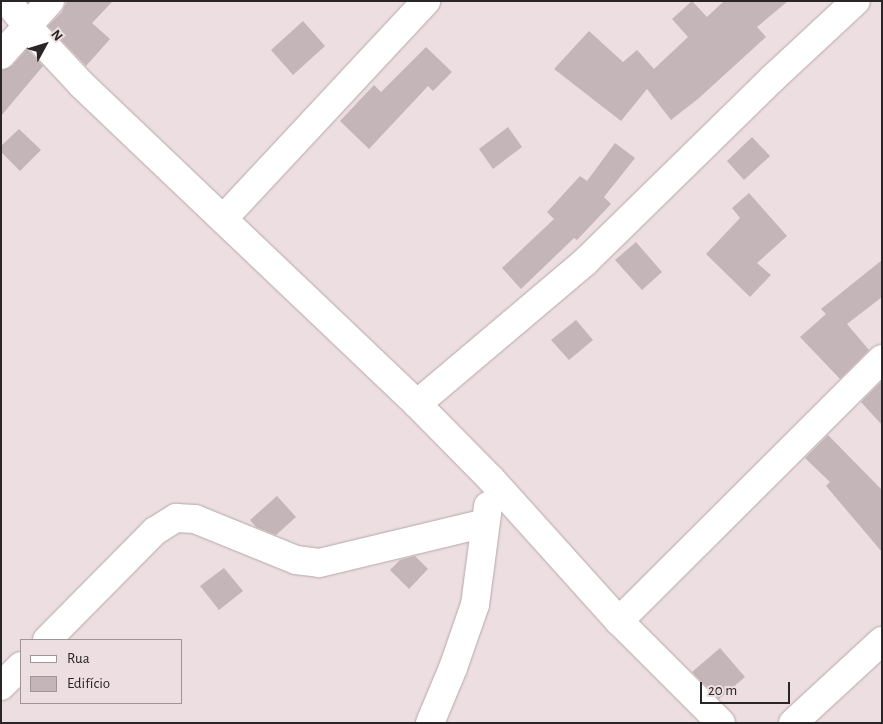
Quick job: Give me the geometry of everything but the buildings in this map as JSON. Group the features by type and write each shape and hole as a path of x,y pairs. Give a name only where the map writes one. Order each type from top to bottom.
{"street":[{"path":"7,1 27,26 88,91 417,404 491,480 619,621 721,723"},
{"path":"1,55 50,1"},
{"path":"224,219 426,1"},
{"path":"417,404 585,262 773,78 856,1"},
{"path":"619,621 882,359"},
{"path":"430,723 453,668 475,605 491,480"},
{"path":"48,639 155,532 176,518 195,519 296,560 318,563 485,523"},
{"path":"793,723 882,640"},
{"path":"1,686 20,667"}]}
